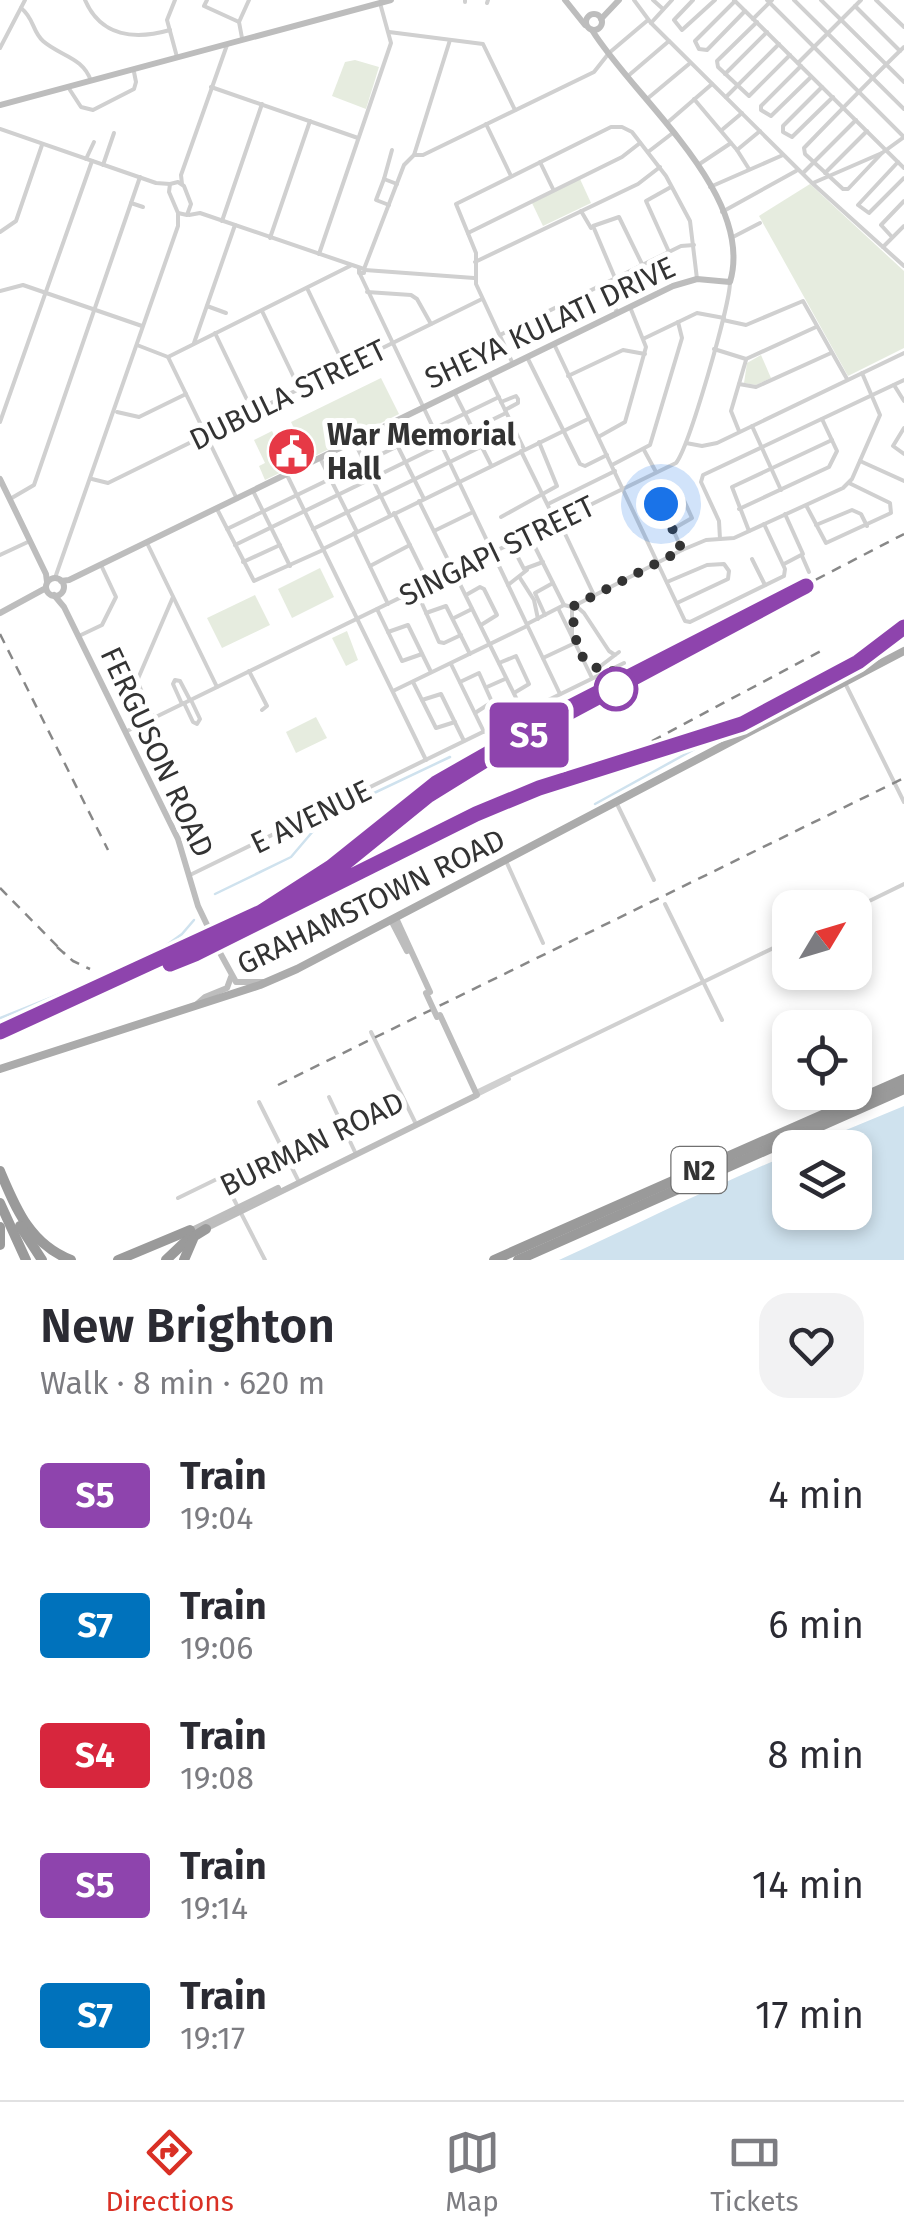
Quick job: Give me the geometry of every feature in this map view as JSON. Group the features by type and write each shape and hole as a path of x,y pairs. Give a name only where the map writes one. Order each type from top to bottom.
{"highway":[{"name":"N2","path":"494,1260 904,1079"},
{"name":"N2","path":"518,1260 904,1089"},
{"path":"0,1173 18,1220 42,1260"},
{"path":"0,1173 30,1230 46,1247 70,1260"},
{"path":"0,1204 4,1225 0,1245"},
{"path":"4,1225 28,1260"},
{"path":"184,1260 189,1244 206,1229"},
{"name":"BURMAN ROAD","path":"166,1260 206,1229"},
{"path":"118,1260 190,1230"}],"main road":[{"name":"GRAHAMSTOWN ROAD","path":"0,1069 267,982 506,861 904,650"}],"street":[{"path":"0,48 26,0"},
{"path":"85,0 109,30 129,39 170,30"},
{"path":"175,0 167,18 177,58"},
{"path":"207,0 204,6 239,22"},
{"path":"242,40 239,22 248,0"},
{"path":"0,106 390,0"},
{"path":"567,0 582,15 596,17"},
{"path":"567,0 698,165 731,238 734,270 686,443 707,446 904,353"},
{"path":"592,28 596,17 618,0"},
{"path":"634,0 650,22 800,172 904,266"},
{"path":"652,0 663,9"},
{"path":"414,155 423,155 594,72 609,53 672,0"},
{"path":"694,0 674,19 682,30 715,0"},
{"path":"746,11 708,50 701,50 695,40 735,0 904,168"},
{"path":"794,0 904,108"},
{"path":"821,0 904,82"},
{"path":"812,76 773,115 762,112 760,106 861,0"},
{"path":"876,0 904,27"},
{"path":"790,55 751,95 746,95 717,66 717,61 770,1 814,47 859,92 904,137 847,190 814,162 804,148 844,108 859,92 873,78 886,64 902,49 855,6"},
{"path":"318,254 392,42 380,3"},
{"path":"21,8 30,15 41,39 82,64 91,82"},
{"path":"80,12 88,8"},
{"path":"94,16 100,10"},
{"path":"592,28 596,17"},
{"path":"34,26 42,22"},
{"path":"139,37 141,28"},
{"path":"389,32 485,46 515,110"},
{"path":"725,74 767,32"},
{"path":"450,40 414,155 404,165 370,260 362,271 364,285 560,694"},
{"path":"628,76 669,40"},
{"path":"226,44 181,175 191,204 200,213 362,271 474,278"},
{"path":"726,96 779,44"},
{"path":"64,62 67,55"},
{"path":"82,64 84,55"},
{"path":"647,99 691,62"},
{"path":"68,87 81,108 93,110 134,88 133,70"},
{"path":"667,123 712,84"},
{"path":"211,87 358,138"},
{"path":"822,87 783,126 783,132 792,138 833,98"},
{"path":"694,99 749,169"},
{"path":"222,221 262,104"},
{"path":"721,130 742,113"},
{"path":"722,212 800,172 856,120"},
{"path":"270,238 310,121"},
{"path":"486,124 511,176"},
{"path":"514,364 474,278 476,253 456,204 614,126 628,129 672,186 692,225 697,279"},
{"path":"0,129 159,184 182,184"},
{"path":"737,150 760,131"},
{"path":"827,174 867,131"},
{"path":"648,152 674,132"},
{"path":"103,165 114,133"},
{"path":"0,422 94,142"},
{"path":"468,232 622,157 640,143"},
{"path":"698,165 732,143"},
{"path":"0,232 16,221 42,144"},
{"path":"389,205 376,199 392,150"},
{"path":"812,183 884,152"},
{"path":"710,187 784,154"},
{"path":"540,162 554,190"},
{"path":"898,162 858,201 859,206 869,213 904,178"},
{"path":"476,262 643,181 660,167"},
{"path":"168,192 181,175"},
{"path":"10,499 34,486 140,178"},
{"path":"384,179 397,184"},
{"path":"56,583 178,226 178,213 168,192 159,184"},
{"path":"669,252 646,201 672,186"},
{"path":"892,238 881,224 904,201"},
{"path":"130,204 143,208"},
{"path":"178,226 188,215 191,204"},
{"path":"582,211 616,278"},
{"path":"178,213 200,213"},
{"path":"591,228 619,216 642,265"},
{"path":"731,238 760,223"},
{"path":"193,344 235,225"},
{"path":"883,248 904,226"},
{"path":"500,335 669,252 694,245"},
{"path":"168,357 351,266"},
{"name":"SHEYA KULATI DRIVE","path":"0,613 680,283 697,279 730,282"},
{"path":"604,284 618,313"},
{"path":"0,290 20,285 143,327"},
{"path":"307,288 345,366"},
{"path":"367,292 411,295 431,325"},
{"name":"DUBULA STREET","path":"92,479 108,482 482,299"},
{"path":"645,338 699,313 746,325 803,301 848,380"},
{"path":"207,306 226,313"},
{"path":"598,437 625,422 645,354 645,338 630,307"},
{"path":"262,311 299,389"},
{"path":"548,504 650,445 682,340 678,322"},
{"path":"714,349 746,358 818,326"},
{"path":"215,333 253,412"},
{"path":"554,344 687,622 784,576 783,564 764,524"},
{"path":"137,345 168,357 237,499"},
{"path":"568,376 623,350 645,354"},
{"path":"739,384 759,386 832,352"},
{"path":"528,357 582,466 607,455"},
{"path":"739,431 731,414 746,358"},
{"path":"393,691 527,625 542,612 574,606 702,541 730,539 849,483 880,416 862,373"},
{"path":"489,376 543,496 594,595"},
{"path":"720,539 718,521 702,478 904,380"},
{"path":"894,385 904,401"},
{"path":"455,392 491,466"},
{"path":"115,411 138,418 186,394"},
{"path":"227,529 464,412 516,396 518,399 518,403 473,429 235,546"},
{"path":"217,508 254,581 589,418"},
{"path":"739,510 829,467 837,451 822,419"},
{"path":"388,425 434,530 523,712"},
{"path":"752,425 781,490"},
{"path":"904,428 893,446 904,454"},
{"path":"313,529 515,430"},
{"path":"750,531 732,487 832,440"},
{"path":"354,442 429,584"},
{"path":"501,517 556,488 558,483 538,442"},
{"name":"SINGAPI STREET","path":"125,732 656,474 679,460 686,443"},
{"path":"644,450 656,474"},
{"path":"320,458 388,604"},
{"path":"860,461 904,480"},
{"path":"286,475 426,760"},
{"name":"FERGUSON ROAD","path":"0,479 56,583 62,604 178,839 208,929 231,976"},
{"path":"806,505 826,544 891,513 892,507 849,483"},
{"path":"253,491 290,566"},
{"path":"673,529 692,518 682,496 676,493 660,502 682,550"},
{"path":"816,526 852,510 862,514 867,526"},
{"path":"434,530 473,512"},
{"path":"786,514 809,572"},
{"path":"529,535 554,582 592,678"},
{"path":"0,556 30,541"},
{"path":"147,542 217,687"},
{"path":"511,544 527,570"},
{"path":"243,562 280,545"},
{"path":"370,566 410,545"},
{"path":"783,564 802,556"},
{"path":"752,559 765,585"},
{"path":"508,585 544,562"},
{"path":"667,582 710,564 722,564 729,570 728,579 676,603"},
{"path":"78,637 102,625 116,598 101,565"},
{"path":"520,578 542,612"},
{"path":"542,612 535,592 554,582"},
{"path":"466,595 483,588 497,614 480,626"},
{"path":"416,590 440,642 460,636"},
{"path":"154,718 137,679 173,597"},
{"path":"426,613 445,605 470,654"},
{"path":"574,606 574,640"},
{"path":"574,606 617,653 588,670"},
{"path":"453,618 472,608"},
{"path":"377,609 404,662 422,654"},
{"path":"388,632 407,624 431,672"},
{"path":"543,658 574,640"},
{"path":"499,663 516,656 526,674 530,684 514,694"},
{"path":"582,658 606,671"},
{"path":"450,663 484,732"},
{"name":"E AVENUE","path":"190,875 624,663"},
{"path":"249,671 266,706 262,710"},
{"path":"460,682 479,673 487,687 492,702 474,713"},
{"path":"487,687 506,678"},
{"path":"413,682 436,729 455,722"},
{"path":"844,682 904,802"},
{"path":"422,700 440,693 464,741"},
{"path":"616,802 654,880"},
{"path":"506,861 543,943"},
{"path":"872,900 904,884"},
{"path":"665,904 722,1020"},
{"path":"394,919 474,1094"},
{"name":"BURMAN ROAD","path":"130,1260 772,949"},
{"path":"194,1007 205,996 228,988 231,976 240,984 267,982"},
{"path":"371,1032 416,1123"},
{"path":"330,1098 356,1152"},
{"path":"259,1102 298,1181"},
{"path":"178,1198 220,1178 226,1182 265,1260"},
{"name":"BURMAN ROAD","path":"206,1229 240,1209"}],"shaded area":[{"path":"355,60 379,67 366,109 332,96 345,62"},
{"path":"580,179 591,203 543,226 532,203"},
{"path":"810,184 904,271 904,348 848,376 759,216"},
{"path":"761,355 771,378 756,385 744,383 747,363"},
{"path":"381,378 399,414 309,459 291,422"},
{"path":"272,431 290,468 265,480 259,466 265,463 254,440"},
{"path":"320,568 334,597 292,618 278,589"},
{"path":"255,595 270,625 222,648 207,618"},
{"path":"347,631 358,660 346,666 332,638"},
{"path":"316,717 327,738 296,753 286,732"}],"water":[{"path":"904,1106 904,1260 559,1260 772,1162 772,1230 872,1230 872,1130 846,1130"}],"waterway":[{"path":"595,804 720,735"},
{"path":"215,894 291,857 314,830 353,803 450,757"},
{"path":"146,960 182,934 194,920"},
{"path":"0,1018 110,974"}],"railway":[{"path":"0,1032 261,912 331,867 436,783 566,709 904,534"},
{"path":"287,911 539,788 742,723 859,662 904,627"},
{"path":"0,634 108,850"},
{"path":"652,741 821,651"},
{"path":"278,1085 904,778"},
{"path":"0,888 65,954"},
{"path":"57,947 90,969"}],"train":[{"name":"S5","path":"0,1032 261,912 331,867 436,783 566,709 806,586 770,607 518,740 429,795 288,904 170,964 195,954 476,814 577,773 739,725 867,657 904,627"}],"place":[{"name":"War Memorial Hall","path":"292,452"}],"route":[{"path":"616,689 612,669 596,668 582,658 572,638 572,607 682,550 661,504"}]}
